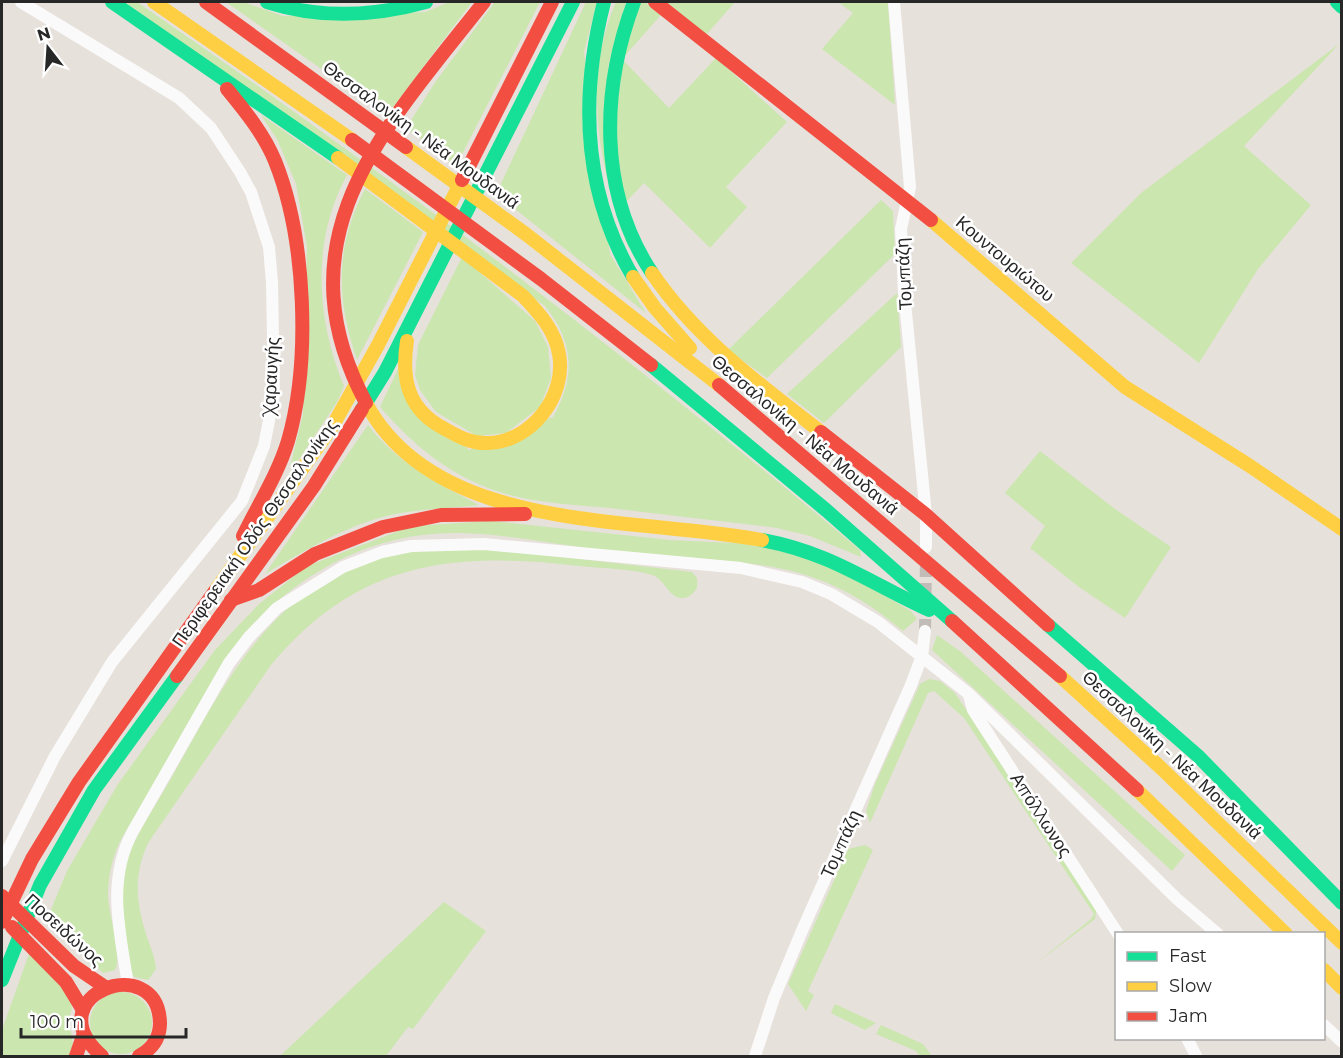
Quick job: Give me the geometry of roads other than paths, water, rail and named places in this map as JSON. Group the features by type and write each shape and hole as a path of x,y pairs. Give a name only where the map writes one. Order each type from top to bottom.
{"main road":[{"path":"112,2 212,70 419,218 537,310 555,339 560,354 561,370 551,403 541,418 528,429 498,441 472,442 432,423 421,413 407,388 404,359 411,323"},
{"path":"154,2 249,66 527,269 665,376 946,617 1137,790 1285,932"},
{"name":"Θεσσαλονίκη - Νέα Μουδανιά","path":"206,2 527,235 718,384 1037,655 1161,768 1341,943"},
{"path":"267,2 306,11 342,15 376,14 426,2"},
{"path":"484,2 379,143 343,216 334,260 334,306 341,346 362,395 392,438 413,458 436,474 486,497 541,512 757,539 799,548 840,562 901,598 946,617"},
{"name":"Περιφερειακή Οδός Θεσσαλονίκης","path":"2,922 16,891 63,805 94,758 316,451 346,402 362,375 552,2"},
{"name":"Περιφερειακή Οδός Θεσσαλονίκης","path":"2,980 30,906 57,853 94,790 314,486 357,419 411,323 573,2"},
{"path":"604,2 595,40 588,99 589,141 597,191 615,242 627,265 660,313 718,384"},
{"path":"634,2 620,37 612,71 610,140 619,198 648,266 666,293 702,334 744,372 926,515 1218,775 1341,903"},
{"name":"Κουντουριώτου","path":"655,2 934,222 1040,311 1085,355 1125,387 1250,466 1341,529"},
{"path":"1337,2 1341,7"},
{"path":"212,70 249,117 276,162 292,216 299,290 299,374 294,419 279,465 244,532 225,579"},
{"path":"231,600 259,590 292,567 336,544 394,524 441,515 499,516 541,512"},
{"name":"Ποσειδώνος","path":"2,896 74,966 105,987"},
{"name":"Ποσειδώνος","path":"2,916 66,982 83,1010"},
{"path":"1325,972 1341,988"},
{"path":"102,1056 93,1050 83,1036 81,1022 83,1010 92,996 105,987 128,985 145,992 159,1012 160,1030 151,1052 139,1056"},
{"path":"76,1056 83,1036"}],"street":[{"name":"Χαραυγής","path":"2,861 55,756 112,662 242,501 264,446 274,395 273,293 269,247 251,192 240,172 211,128 179,98 21,2"},
{"name":"Τομπάζη","path":"894,2 910,187 901,229 904,292 926,515 926,547"},
{"path":"128,985 116,897 118,867 128,840 218,681 249,637 277,608 343,567 382,552 446,543 484,544 741,568 802,582 831,594 878,622 969,694 1177,899 1217,932"},
{"name":"Τομπάζη","path":"755,1056 774,998 922,656 925,631"},
{"name":"Απόλλωνος","path":"969,694 974,710 1117,932"},
{"path":"1325,1027 1341,1042"},
{"path":"1188,1040 1196,1056"}],"tunnel":[{"path":"925,631 926,558"}]}
